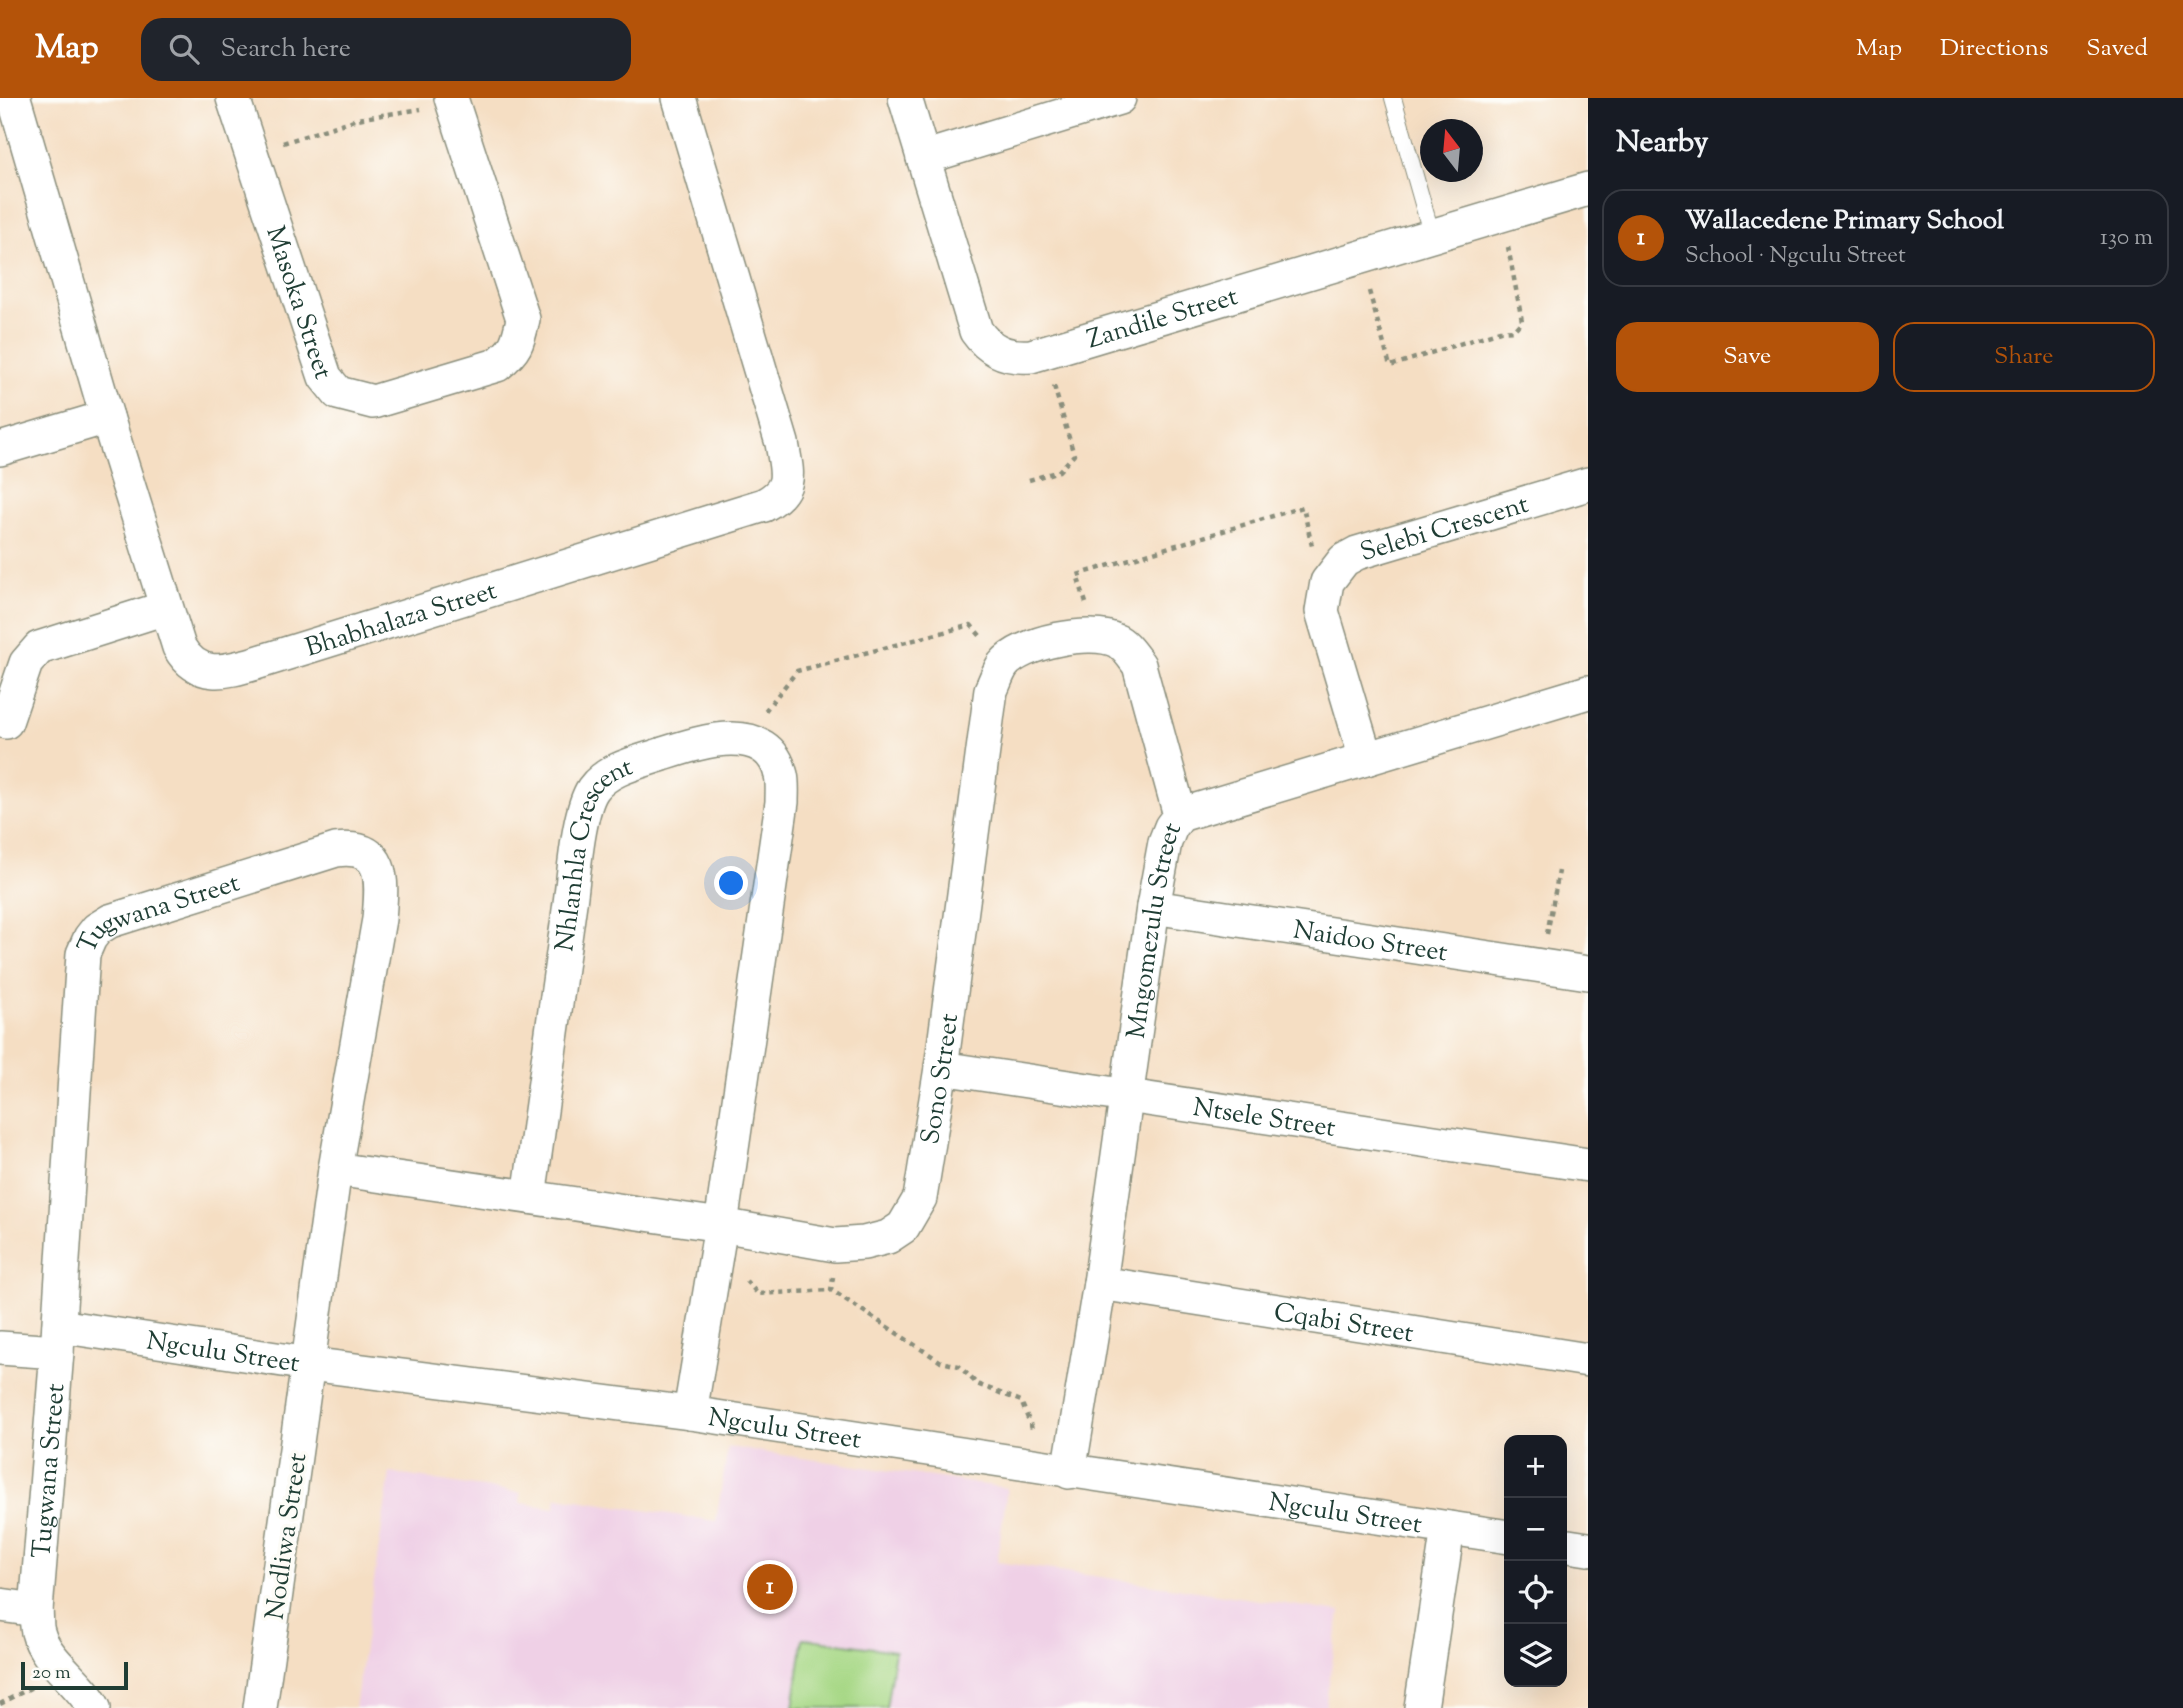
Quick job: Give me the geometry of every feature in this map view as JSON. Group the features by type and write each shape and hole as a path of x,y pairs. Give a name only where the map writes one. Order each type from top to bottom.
{"street":[{"name":"Bhabhalaza Street","path":"14,98 107,417 179,647 187,661 198,668 230,670 764,505 785,490 787,477 782,443 679,98"},
{"name":"Masoka Street","path":"233,98 249,154 324,377 338,393 373,402 497,365 513,352 519,336 523,319 452,101"},
{"name":"Zandile Street","path":"905,98 976,331 993,349 1018,357 1588,189"},
{"path":"923,158 1119,98"},
{"path":"0,449 107,417"},
{"name":"Selebi Crescent","path":"1323,594 1326,582 1334,570 1357,553 1588,484"},
{"path":"1323,594 1322,611 1366,759"},
{"path":"6,722 26,663 39,648 165,608"},
{"path":"1004,664 1023,652 1059,639 1080,636 1117,641 1130,652 1139,665 1180,815"},
{"name":"Sono Street","path":"335,1169 529,1197 719,1238 839,1245 888,1237 903,1227 920,1198 941,1068 991,690 1004,664"},
{"name":"Mngomezulu Street","path":"1069,1472 1100,1283 1153,906 1165,842 1171,827 1180,815 1588,692"},
{"name":"Nhlanhla Crescent","path":"529,1197 586,804 594,789 606,777 627,766 722,737 743,739"},
{"path":"690,1413 719,1238 782,802 782,776 774,758 760,745 743,739"},
{"name":"Tugwana Street","path":"94,1708 86,1693 46,1651 38,1633 36,1610 58,1339 83,954 97,929 110,921 336,850 353,848 366,853 377,864 382,886 379,919 335,1169 309,1363"},
{"name":"Naidoo Street","path":"1153,906 1588,973"},
{"name":"Ntsele Street","path":"941,1068 1588,1165"},
{"name":"Cqabi Street","path":"1100,1283 1588,1360"},
{"name":"Ngculu Street","path":"0,1348 58,1339 309,1363 690,1413 1504,1536"},
{"name":"Nodliwa Street","path":"260,1708 309,1363"},
{"path":"1421,1708 1448,1528"},
{"path":"1567,1546 1588,1549"},
{"path":"0,1605 36,1610"}],"lane":[{"path":"1393,98 1432,236"}],"path":[{"path":"249,154 357,119 452,101"},
{"path":"1360,257 1390,366 1500,331 1514,330 1522,321 1502,215"},
{"path":"1030,480 1059,471 1074,455 1045,351"},
{"path":"1098,637 1077,575 1303,507 1323,594"},
{"path":"743,739 797,671 971,625 1004,664"},
{"path":"1541,965 1559,871"},
{"path":"719,1238 758,1294 831,1290 941,1362 958,1366 977,1384 1021,1402 1041,1451 1030,1465"},
{"path":"831,1290 839,1245"}],"shaded area":[{"path":"728,1447 1007,1488 997,1562 1340,1612 1325,1708 355,1708 390,1473 521,1493 520,1503 555,1508 557,1497 716,1521"}],"green space":[{"path":"803,1638 895,1651 886,1708 793,1708"}],"place":[{"name":"Wallacedene Primary School","path":"770,1587"}]}
